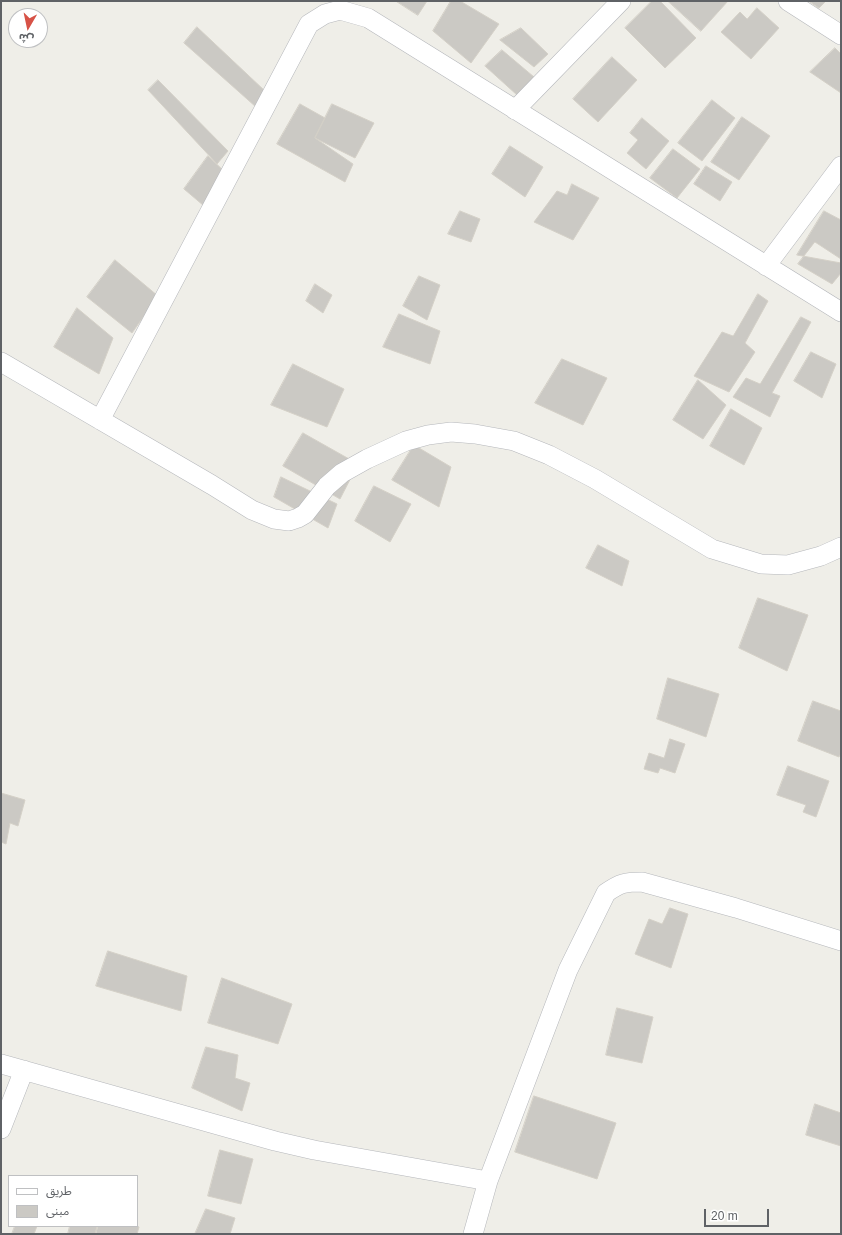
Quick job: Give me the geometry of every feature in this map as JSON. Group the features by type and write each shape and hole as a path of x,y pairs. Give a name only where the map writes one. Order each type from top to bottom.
{"street":[{"path":"515,110 620,1"},
{"path":"788,1 841,35"},
{"path":"100,420 309,24 325,14 340,10 368,18 841,312"},
{"path":"766,266 841,166"},
{"path":"1,362 212,485 252,510 274,519 289,521 306,514 327,486 342,473 367,459 406,441 428,435 451,432 475,434 514,441 549,455 595,479 712,549 761,564 788,565 821,556 841,547"},
{"path":"473,1234 488,1181 568,970 606,893 614,887 626,882 642,882 736,908 841,941"},
{"path":"1,1064 275,1141 314,1150 488,1181"},
{"path":"1,1129 24,1070"}],"building":[{"path":"396,1 427,1 418,15"},
{"path":"451,1 460,1 499,24 471,63 433,31"},
{"path":"652,1 660,1 696,38 665,68 625,28"},
{"path":"668,1 728,1 701,31"},
{"path":"809,1 826,1 819,8"},
{"path":"757,8 779,28 751,59 721,32 740,12 747,19"},
{"path":"197,27 265,91 256,107 184,43"},
{"path":"521,28 548,54 534,67 500,40"},
{"path":"835,48 841,54 841,93 810,72"},
{"path":"502,50 534,77 517,95 485,66"},
{"path":"612,57 637,80 598,122 573,99"},
{"path":"158,80 228,151 217,164 148,90"},
{"path":"712,100 735,118 702,161 678,143"},
{"path":"300,104 325,118 315,138 353,164 345,182 277,144"},
{"path":"332,104 374,123 355,158 315,138"},
{"path":"742,117 770,136 739,180 711,162"},
{"path":"642,118 669,141 646,169 627,153 638,140 630,133"},
{"path":"510,146 543,167 525,197 492,174"},
{"path":"673,149 700,169 677,198 650,178"},
{"path":"208,156 225,172 210,211 184,189"},
{"path":"706,166 732,182 720,201 694,184"},
{"path":"572,184 599,198 573,240 534,222 557,191 567,195"},
{"path":"460,211 480,219 471,242 448,234"},
{"path":"824,211 841,220 841,263 797,255"},
{"path":"815,242 841,259 841,273 832,284 798,264"},
{"path":"115,260 158,296 132,333 87,297"},
{"path":"419,276 440,285 427,320 403,306"},
{"path":"315,284 332,295 323,313 306,301"},
{"path":"758,294 768,301 745,343 755,352 729,392 694,376 722,332 733,336"},
{"path":"77,308 113,338 99,374 54,347"},
{"path":"399,314 440,331 430,364 383,347"},
{"path":"801,317 811,322 772,393 780,396 770,417 733,397 746,378 760,384"},
{"path":"811,352 836,364 822,398 794,381"},
{"path":"562,359 607,378 583,425 535,403"},
{"path":"293,364 344,389 327,427 271,405"},
{"path":"698,380 726,405 703,439 673,420"},
{"path":"731,409 762,428 744,465 710,446"},
{"path":"303,433 358,464 340,499 283,466"},
{"path":"414,445 451,467 439,507 392,480"},
{"path":"281,477 337,504 328,528 274,497"},
{"path":"374,486 411,504 390,542 355,521"},
{"path":"598,545 629,561 622,586 586,568"},
{"path":"758,598 808,615 787,671 739,648"},
{"path":"668,678 719,694 706,737 657,719"},
{"path":"813,701 841,711 841,753 839,757 798,741"},
{"path":"670,739 685,744 675,773 660,768 658,773 644,769 649,753 664,758"},
{"path":"788,766 829,781 816,817 803,812 806,805 777,795"},
{"path":"1,793 25,800 18,826 10,823 6,844 1,842"},
{"path":"670,908 688,914 671,968 635,954 649,919 662,924"},
{"path":"108,951 187,976 181,1011 96,986"},
{"path":"222,978 292,1004 278,1044 208,1023"},
{"path":"617,1008 653,1017 642,1063 606,1055"},
{"path":"206,1047 238,1055 235,1078 250,1083 242,1111 192,1088"},
{"path":"534,1096 616,1123 597,1179 515,1152"},
{"path":"815,1104 841,1113 841,1146 806,1135"},
{"path":"220,1150 253,1159 241,1204 208,1196"},
{"path":"206,1209 235,1218 230,1234 195,1234"},
{"path":"15,1227 37,1227 34,1234 12,1234"},
{"path":"70,1227 97,1227 95,1234 68,1234"},
{"path":"98,1227 139,1227 137,1234 96,1234"}]}
